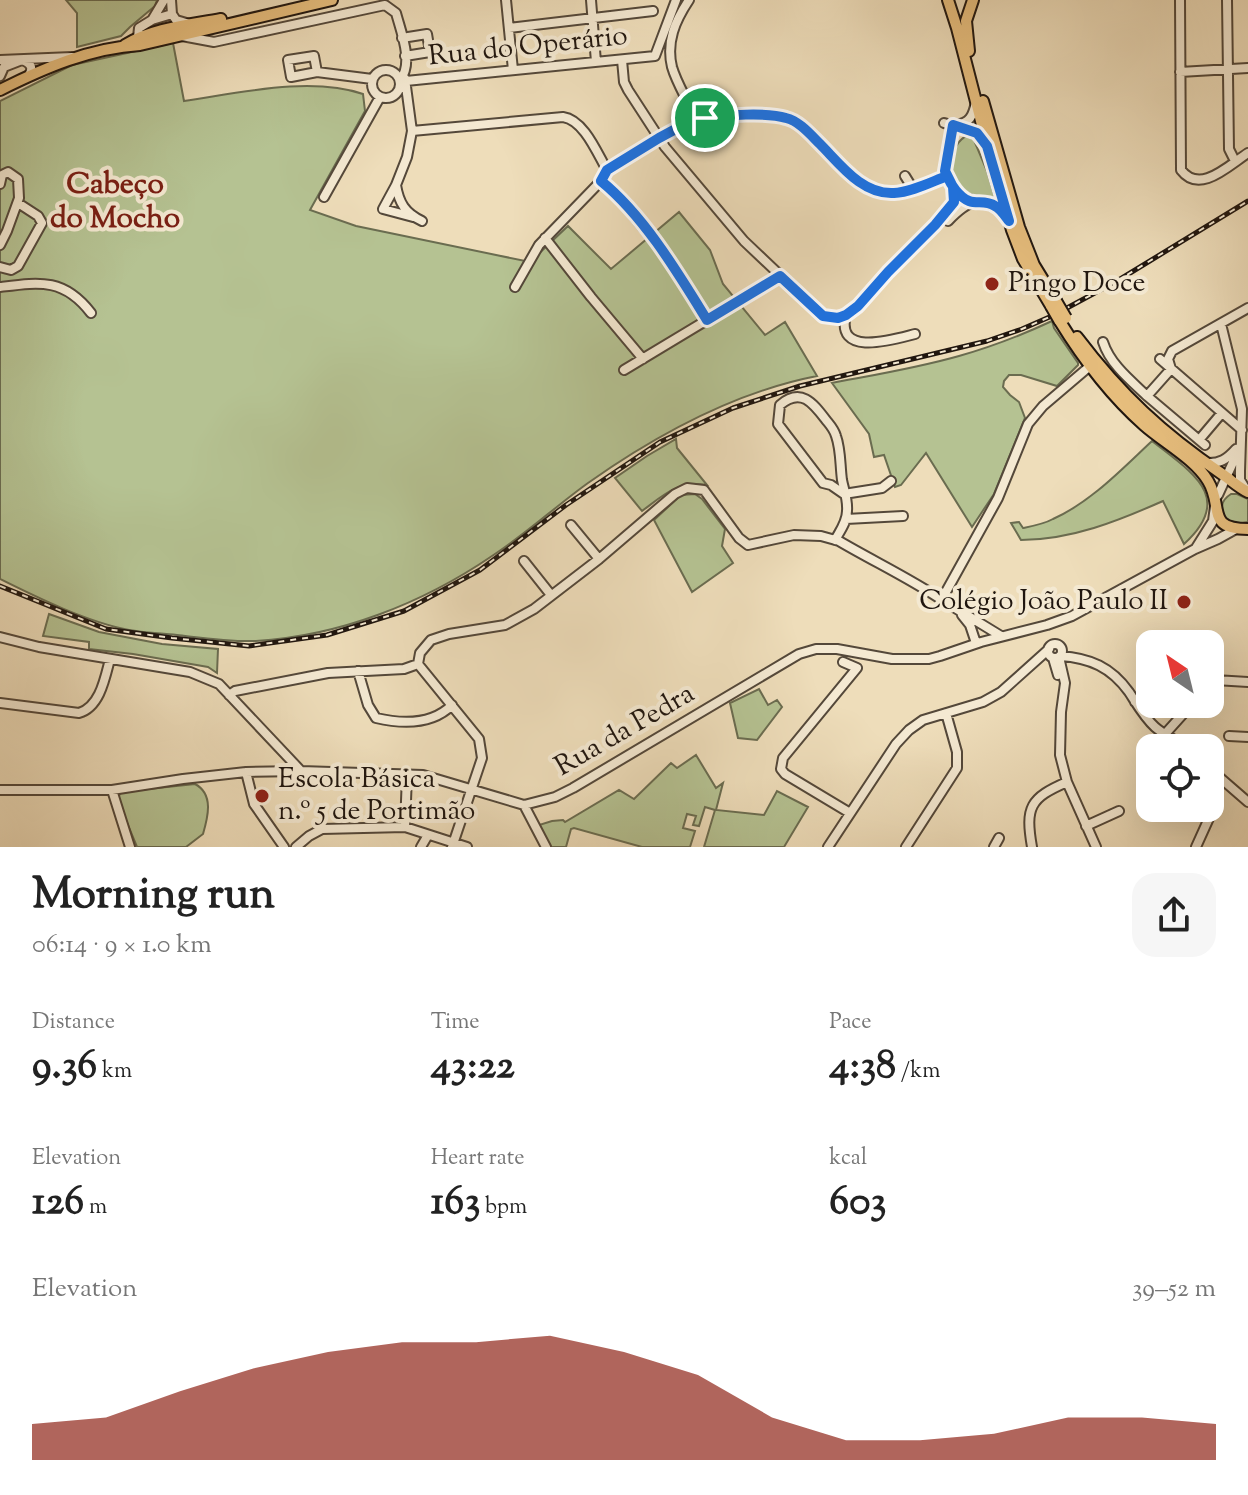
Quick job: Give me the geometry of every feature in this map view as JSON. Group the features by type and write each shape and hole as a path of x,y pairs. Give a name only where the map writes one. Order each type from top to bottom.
{"main road":[{"path":"0,90 76,57 141,41 175,27 271,10 306,0"},
{"path":"175,27 332,0"},
{"path":"1054,304 1027,249 1000,166 966,33 971,0 949,0 987,146 1023,259 1090,366 1142,423 1198,468 1207,479 1216,500 1221,522 1230,528 1243,529"},
{"path":"1063,319 1102,370 1150,420 1244,490"},
{"path":"1216,500 1223,490 1244,490"}],"street":[{"path":"141,41 139,28 152,20 164,0"},
{"path":"171,0 175,27"},
{"path":"506,0 513,70"},
{"path":"591,0 596,62"},
{"name":"Rua do Operário","path":"402,80 655,56 676,0"},
{"path":"689,0 671,36 672,68 691,109"},
{"path":"1180,0 1181,170 1187,178 1196,181 1209,178 1248,153"},
{"path":"1227,0 1229,149 1235,161"},
{"path":"152,20 214,42 385,5 396,13 402,38 405,56 407,66 399,89 388,98 380,97 371,86 372,79 380,70 397,68 405,56 430,52 427,34 402,38"},
{"path":"509,28 653,11"},
{"path":"0,60 76,57"},
{"path":"14,83 3,83 0,78 4,67 22,60 32,66 29,75"},
{"path":"622,60 624,82 659,138 744,241 780,276 823,316 855,340 872,344 915,334"},
{"path":"1180,72 1248,68"},
{"path":"391,70 402,80 412,131 407,157 383,209 418,219 404,209 396,185"},
{"path":"317,72 372,79"},
{"path":"324,197 380,97"},
{"path":"949,124 970,120 976,102"},
{"path":"691,109 700,110 705,118 698,129 691,129 685,124 684,117 691,109"},
{"path":"412,131 563,117 573,119 580,125 607,170"},
{"path":"705,118 786,118 809,133 865,187 882,192 913,189 947,176"},
{"path":"515,287 545,238 601,181 607,170 685,124"},
{"path":"949,124 977,133 987,146"},
{"path":"949,124 945,171 953,187 971,202"},
{"path":"0,184 2,175 8,172 18,179 19,198 0,245"},
{"path":"905,176 913,189"},
{"path":"601,181 620,199 667,257 707,320"},
{"path":"823,316 838,318 858,306 954,202 953,187"},
{"path":"948,221 971,202 985,201 994,205 1009,221"},
{"path":"0,267 11,270 18,266 42,223 38,216 18,203"},
{"path":"545,238 643,359"},
{"path":"624,370 780,276"},
{"path":"0,287 53,284 80,300 91,313"},
{"path":"1171,369 1168,359 1172,351 1248,308"},
{"path":"846,315 843,325 848,334"},
{"path":"1221,324 1242,409 1240,480 1244,490"},
{"path":"1103,342 1107,354 1125,376 1202,442 1221,414"},
{"path":"1160,359 1242,430"},
{"path":"942,599 998,498 1028,424 1043,406 1090,366"},
{"path":"1147,396 1171,369"},
{"path":"835,540 847,514 847,500 844,494 835,432 813,402 794,397 780,405 778,424 823,483 844,494 882,488 891,481"},
{"path":"1219,462 1228,458 1242,443"},
{"path":"1204,462 1241,460"},
{"path":"1195,549 1213,521 1216,500 1226,477 1241,460"},
{"path":"453,844 482,758 479,739 418,664 420,653 431,640 505,625 534,609 599,559 664,502 687,488 704,490 739,538 748,545 794,535 835,540 942,599 962,614 970,625 976,643"},
{"path":"846,519 903,516"},
{"path":"571,525 599,559"},
{"name":"Rua da Pedra","path":"524,805 555,797 573,788 799,654 816,649 837,649 892,659 929,659 1045,625 1097,603 1195,549 1243,529"},
{"path":"524,561 551,595"},
{"path":"962,614 1001,636"},
{"path":"1045,625 1065,683 1060,755 1067,782 1096,847"},
{"path":"0,637 39,647 190,672 219,684 301,771"},
{"path":"828,847 902,737 923,720 983,702 1001,692 1038,659 1055,653 1095,662 1109,670 1156,729 1165,734 1179,718"},
{"path":"2,705 79,713 86,711 98,696 110,659"},
{"path":"843,662 862,669 783,758 781,769 850,813"},
{"path":"229,695 235,691 328,673 404,669 418,664"},
{"path":"358,671 368,705 376,718 428,721 452,705"},
{"path":"1224,683 1248,682"},
{"path":"906,847 957,768 957,752 946,713"},
{"path":"1229,736 1248,737"},
{"path":"0,790 112,790 246,772 423,775 524,805 546,847"},
{"path":"246,772 254,804 284,847"},
{"path":"405,827 407,775"},
{"path":"1224,781 1248,802"},
{"path":"1032,847 1029,813 1037,799 1067,782"},
{"path":"112,790 130,847"},
{"path":"1086,826 1119,811"},
{"path":"1196,847 1207,822"},
{"path":"296,847 322,829 405,827 467,847"},
{"path":"421,847 428,835"}],"green space":[{"path":"66,0 157,0 155,6 121,36 77,47 77,13"},
{"path":"173,43 184,101 298,86 320,86 363,94 365,111 310,210 356,226 530,262 568,226 611,269 679,212 710,250 723,284 765,335 785,322 817,376 786,383 726,404 669,432 614,465 505,547 465,573 380,614 319,632 246,641 129,630 80,615 0,579 0,101 72,65"},
{"path":"971,133 995,198 990,200 963,192 949,171 957,144"},
{"path":"1052,321 1078,365 1057,386 1021,375 1009,375 1004,381 1003,387 1019,402 1025,418 994,494 972,527 926,453 901,485 895,487 884,455 874,457 869,434 832,383 959,356"},
{"path":"676,439 677,448 707,485 679,487 642,511 615,478"},
{"path":"1152,441 1193,475 1207,499 1206,512 1199,527 1184,544 1163,501 1076,533 1021,540 1011,523 1019,522 1023,528 1067,512 1106,484"},
{"path":"695,494 725,529 722,546 733,563 692,592 654,520 681,495"},
{"path":"1231,494 1248,499 1248,522 1237,524 1226,520 1222,506"},
{"path":"49,614 99,632 162,644 218,649 217,673 208,667 89,649 89,642 43,636"},
{"path":"759,689 768,705 777,700 782,707 757,740 738,738 730,703"},
{"path":"696,755 716,788 723,783 716,810 764,815 777,791 808,807 784,847 704,847 715,810 705,807 699,826 693,825 696,816 687,814 683,828 695,831 690,847 642,847 574,828 566,847 551,847 539,825 552,821 565,822 619,790 634,799 671,763 677,768"},
{"path":"195,784 207,800 208,813 203,834 186,847 137,847 118,801 120,792"}],"railway":[{"path":"0,586 106,629 249,646 327,635 404,611 480,570 566,505 660,442 733,408 800,386 987,341 1022,329 1117,281 1248,201"}],"place":[{"name":"Pingo Doce","path":"992,284"},
{"name":"Colégio João Paulo II","path":"1184,602"},
{"name":"Escola Básica n.º 5 de Portimão","path":"262,796"}],"district":[{"name":"Cabeço do Mocho","path":"115,202"}],"route":[{"path":"705,118 701,128 691,129 685,124 659,138 607,170 601,181 620,199 667,257 707,320 780,276 823,316 838,318 858,306 954,202 953,187 951,185 945,171 953,125 982,137 1009,221 994,205 985,201 971,202 951,185 947,176 895,193 865,187 809,133 786,118 705,118"}]}
